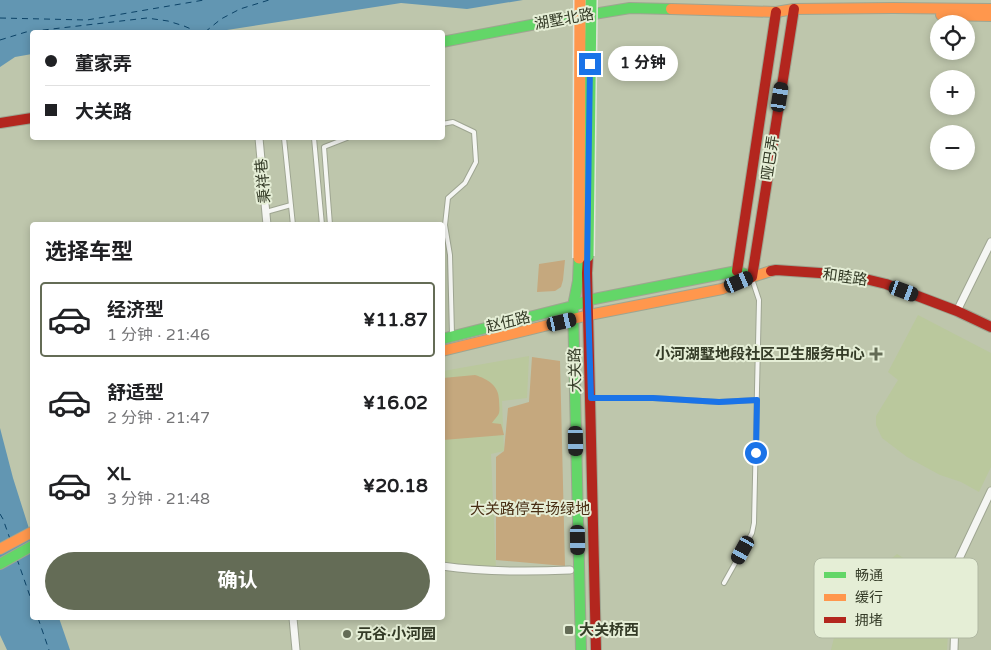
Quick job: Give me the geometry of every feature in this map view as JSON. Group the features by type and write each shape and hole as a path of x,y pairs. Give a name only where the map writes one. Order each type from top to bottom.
{"main road":[{"name":"大关路","path":"580,0 583,257 587,273 589,300 596,650"},
{"name":"大关路","path":"581,650 573,306 583,257 591,0"},
{"name":"湖墅北路","path":"445,41 630,8 991,16"},
{"name":"湖墅北路","path":"793,13 893,8 991,8"},
{"name":"哑巴弄","path":"737,271 776,12"},
{"name":"哑巴弄","path":"752,277 793,13"},
{"path":"0,122 30,118"},
{"name":"和睦路","path":"573,319 722,289 776,270 849,275 886,284 957,311 991,327"},
{"path":"589,300 737,271 752,277"},
{"name":"赵伍路","path":"447,338 573,306 589,300"},
{"name":"赵伍路","path":"445,350 573,319"},
{"path":"0,549 30,533"},
{"path":"0,564 30,547"}],"street":[{"name":"秉祥巷","path":"259,140 267,222"},
{"path":"957,311 991,242"},
{"path":"959,558 991,491"},
{"path":"445,566 509,572 570,570"},
{"path":"292,620 296,650"}],"lane":[{"path":"445,123 453,122 474,132 476,162 465,184 448,198 446,225 450,255 447,338"},
{"path":"284,140 292,222"},
{"path":"314,140 322,222"},
{"path":"330,222 324,147 342,140"},
{"path":"266,212 291,205"},
{"path":"445,256 450,255"},
{"path":"724,583 752,533 754,523 759,300 752,277"},
{"path":"591,398 653,398 719,402 757,400"}],"shaded area":[{"path":"918,315 991,353 991,467 979,492 961,482 940,475 907,457 882,438 876,425 876,416 898,380 888,372"},
{"path":"529,356 527,398 502,401 504,451 491,454 496,569 445,563 445,371"},
{"path":"897,554 904,558 892,558"},
{"path":"834,638 948,638 947,650 831,650"}],"green space":[{"path":"565,260 561,287 555,291 537,292 539,264"},
{"name":"大关路停车场绿地","path":"532,357 560,361 565,566 496,560 496,457 504,451 508,408 529,402"},
{"path":"475,375 492,384 499,395 499,411 492,423 501,424 504,435 445,440 445,378"}],"water":[{"path":"0,0 523,0 467,9 401,3 227,30 30,30 30,54 15,57 0,67"},
{"path":"0,428 30,532 30,620 60,620 70,650 7,650 0,635"}],"ferry route":[{"path":"0,18 87,20 204,0"},
{"path":"207,30 221,19 240,9 269,0"},
{"path":"43,30 147,18 168,21 193,30"},
{"path":"0,40 30,32"},
{"path":"0,514 10,539"},
{"path":"17,559 30,596"},
{"path":"39,620 49,650"}],"traffic: fast":[{"path":"588,256 591,0"},
{"path":"445,41 630,8 671,9"},
{"path":"579,258 578,281 573,306 581,650"},
{"path":"445,338 573,306 589,300 737,271 752,277"},
{"path":"0,564 30,547"}],"traffic: slow":[{"path":"579,258 580,0"},
{"path":"671,9 776,12 794,9 991,9"},
{"path":"975,16 991,16"},
{"path":"445,350 589,315 722,289 771,271"},
{"path":"0,549 30,533"}],"traffic: jam":[{"path":"752,277 794,9"},
{"path":"737,271 776,12"},
{"path":"0,123 30,118"},
{"path":"588,256 596,650"},
{"path":"771,271 849,275 886,284 957,311 991,327"}],"place":[{"name":"小河湖墅地段社区卫生服务中心","path":"876,354"},
{"name":"大关桥西","path":"569,630"},
{"name":"元谷·小河园","path":"347,634"}],"route":[{"path":"590,64 587,273 591,398 653,398 719,402 757,400 756,453"}]}
